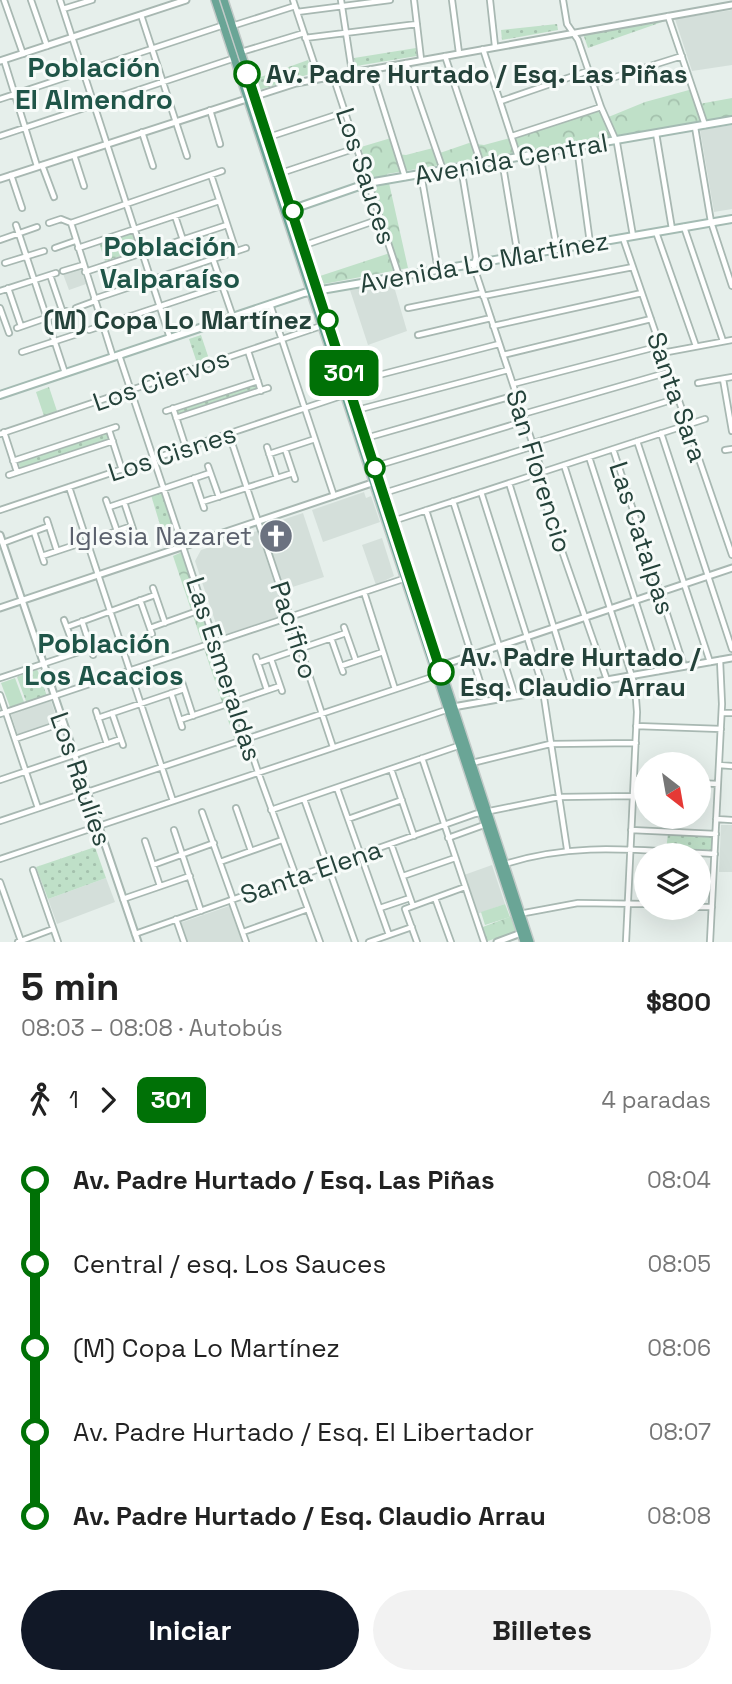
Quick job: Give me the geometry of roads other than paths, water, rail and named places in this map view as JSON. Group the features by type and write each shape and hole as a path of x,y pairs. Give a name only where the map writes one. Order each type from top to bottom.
{"main road":[{"path":"215,0 228,26 283,206 348,383 375,466 376,482 384,494 393,521 436,670"},
{"path":"224,0 228,26"},
{"path":"251,96 269,137 305,245 322,326 376,482 403,579 471,763 484,813 484,825 530,942"},
{"name":"Avenida Central","path":"293,209 368,183 732,120"},
{"path":"283,206 293,209"},
{"name":"Avenida Lo Martínez","path":"0,396 315,291 732,219"},
{"path":"449,708 458,746 505,864 518,915"},
{"path":"524,932 524,942"}],"street":[{"path":"5,0 23,54"},
{"path":"31,0 47,46"},
{"path":"60,0 170,338"},
{"path":"63,9 92,0"},
{"path":"54,197 2,61 183,0"},
{"path":"297,12 342,3 390,0"},
{"path":"414,0 421,59"},
{"path":"452,0 459,52"},
{"path":"495,46 490,0 496,0"},
{"path":"563,0 566,20 578,40 601,107 616,140 633,236"},
{"path":"0,99 294,3"},
{"name":"Los Sauces","path":"294,3 319,78"},
{"path":"342,3 352,72"},
{"path":"0,178 209,109 319,78 571,31 732,5"},
{"path":"141,15 187,156"},
{"path":"668,16 705,125"},
{"path":"0,136 238,55 304,36 417,24"},
{"path":"483,48 518,157"},
{"path":"445,55 481,164"},
{"path":"593,84 682,55"},
{"path":"406,62 443,170"},
{"path":"371,68 405,177"},
{"path":"500,101 589,71"},
{"name":"Los Sauces","path":"332,76 399,276"},
{"name":"Avenida Central","path":"512,136 601,107"},
{"path":"209,109 220,144"},
{"path":"269,137 345,113"},
{"path":"695,127 711,222 732,286"},
{"path":"142,131 153,166"},
{"path":"656,133 672,229"},
{"path":"577,147 590,243"},
{"path":"281,173 356,148"},
{"path":"540,153 557,249"},
{"path":"74,154 84,186"},
{"path":"502,160 518,256"},
{"name":"San Florencio","path":"461,167 476,263 474,267 542,472 547,508 607,680"},
{"path":"49,223 61,219 71,223 222,171"},
{"path":"421,174 438,270"},
{"path":"11,175 22,208"},
{"path":"211,175 236,251"},
{"path":"78,248 219,201"},
{"path":"175,216 183,240"},
{"path":"305,245 380,219"},
{"name":"Las Esmeraldas","path":"71,223 94,300 130,390 271,810 319,941"},
{"path":"16,225 65,373"},
{"path":"85,272 227,225"},
{"path":"684,227 723,341"},
{"path":"0,240 37,228"},
{"path":"656,232 696,346"},
{"name":"Santa Sara","path":"623,238 732,555"},
{"path":"55,248 75,241"},
{"path":"76,308 246,248"},
{"path":"5,263 44,251"},
{"path":"213,259 233,317"},
{"path":"63,271 83,265"},
{"path":"408,307 633,267"},
{"path":"0,291 8,288 53,274 64,312 19,327 8,288"},
{"path":"89,330 233,282"},
{"path":"493,326 642,293"},
{"path":"270,304 334,496"},
{"path":"0,308 9,334"},
{"path":"418,335 491,318"},
{"path":"503,355 651,319"},
{"name":"Los Ciervos","path":"2,433 322,326"},
{"path":"22,352 74,335"},
{"path":"662,353 732,340"},
{"path":"348,383 499,344"},
{"path":"513,384 660,346"},
{"path":"248,351 261,391"},
{"path":"356,410 508,370"},
{"path":"523,414 669,372"},
{"path":"698,383 732,377"},
{"path":"723,379 732,430"},
{"path":"166,411 258,381"},
{"path":"176,418 268,388"},
{"name":"Los Cisnes","path":"0,510 345,395"},
{"path":"366,438 516,395"},
{"path":"384,494 678,398"},
{"path":"173,408 186,448"},
{"path":"393,521 705,419"},
{"path":"375,466 525,421"},
{"path":"13,461 116,427"},
{"path":"109,430 122,470"},
{"path":"2,433 17,472"},
{"path":"662,433 732,649"},
{"name":"Pacífico","path":"229,434 333,747"},
{"path":"269,454 314,439"},
{"path":"9,475 113,441"},
{"path":"637,441 710,662"},
{"path":"267,447 277,478"},
{"path":"194,478 203,505 277,478 294,476 285,449"},
{"name":"Las Catalpas","path":"613,449 684,666"},
{"path":"725,450 732,449"},
{"path":"589,457 658,671"},
{"path":"564,465 633,675 636,752"},
{"path":"208,466 219,497"},
{"path":"109,507 210,473"},
{"path":"0,608 376,482"},
{"path":"509,483 572,686"},
{"path":"69,487 173,801"},
{"path":"481,492 542,691 567,849"},
{"path":"106,500 117,531"},
{"path":"453,501 515,696"},
{"path":"34,532 43,559 57,551 117,531 133,529 124,502"},
{"path":"426,510 486,701"},
{"path":"3,543 34,532 48,523 57,551"},
{"name":"Los Raulíes","path":"0,535 138,942"},
{"path":"0,821 396,689 472,655 732,568"},
{"path":"3,713 403,579"},
{"path":"153,588 166,623"},
{"path":"364,592 396,689"},
{"path":"66,627 155,594"},
{"path":"139,600 151,631 203,609"},
{"path":"64,620 76,652"},
{"path":"82,621 93,655"},
{"path":"258,663 331,638 345,630 356,661"},
{"path":"331,638 342,669 383,652"},
{"path":"0,678 91,648"},
{"path":"256,657 267,690"},
{"path":"0,859 449,708 732,658"},
{"path":"180,720 267,690 281,689 271,659"},
{"path":"710,942 722,713 720,660"},
{"path":"182,682 193,716"},
{"path":"98,718 184,688"},
{"path":"171,693 182,727"},
{"path":"0,695 3,713 15,739 38,808"},
{"path":"96,711 107,744"},
{"path":"0,780 107,744 122,742 112,713"},
{"path":"722,713 732,713"},
{"path":"15,739 62,723"},
{"path":"636,726 721,729"},
{"path":"471,763 550,744 636,743"},
{"path":"271,810 458,746"},
{"path":"422,758 484,942"},
{"path":"719,765 732,766"},
{"path":"391,769 414,836"},
{"path":"626,942 634,779"},
{"path":"711,784 718,784"},
{"path":"337,788 389,935"},
{"name":"Santa Elena","path":"135,934 484,813 559,797 633,796"},
{"path":"304,799 355,942"},
{"path":"348,819 402,800"},
{"path":"236,808 251,851"},
{"path":"202,812 246,942"},
{"path":"716,819 732,820"},
{"path":"448,838 484,825"},
{"path":"174,830 201,911"},
{"path":"631,830 716,834"},
{"path":"220,862 282,840"},
{"path":"145,841 160,886"},
{"path":"153,865 214,844"},
{"path":"391,844 413,906"},
{"path":"505,864 567,849 715,855"},
{"path":"403,876 455,858"},
{"path":"33,870 58,942"},
{"path":"123,899 190,876"},
{"path":"0,882 20,941 54,929"},
{"path":"417,942 405,909 465,887"},
{"path":"380,908 410,898"},
{"path":"435,898 451,942"},
{"path":"518,915 578,903 634,904"},
{"path":"243,932 308,909"},
{"path":"176,919 184,942"},
{"path":"369,942 412,927"},
{"path":"497,942 524,932"},
{"path":"311,942 319,941"}],"place":[{"name":"Av. Padre Hurtado / Esq. Las Piñas","path":"247,74"},
{"name":"(M) Copa Lo Martínez","path":"328,320"},
{"name":"Iglesia Nazaret","path":"276,536"},
{"name":"Av. Padre Hurtado / Esq. Claudio Arrau","path":"441,672"}],"district":[{"name":"Población El Almendro","path":"94,83"},
{"name":"Población Valparaíso","path":"170,262"},
{"name":"Población Los Acacios","path":"104,659"}]}
